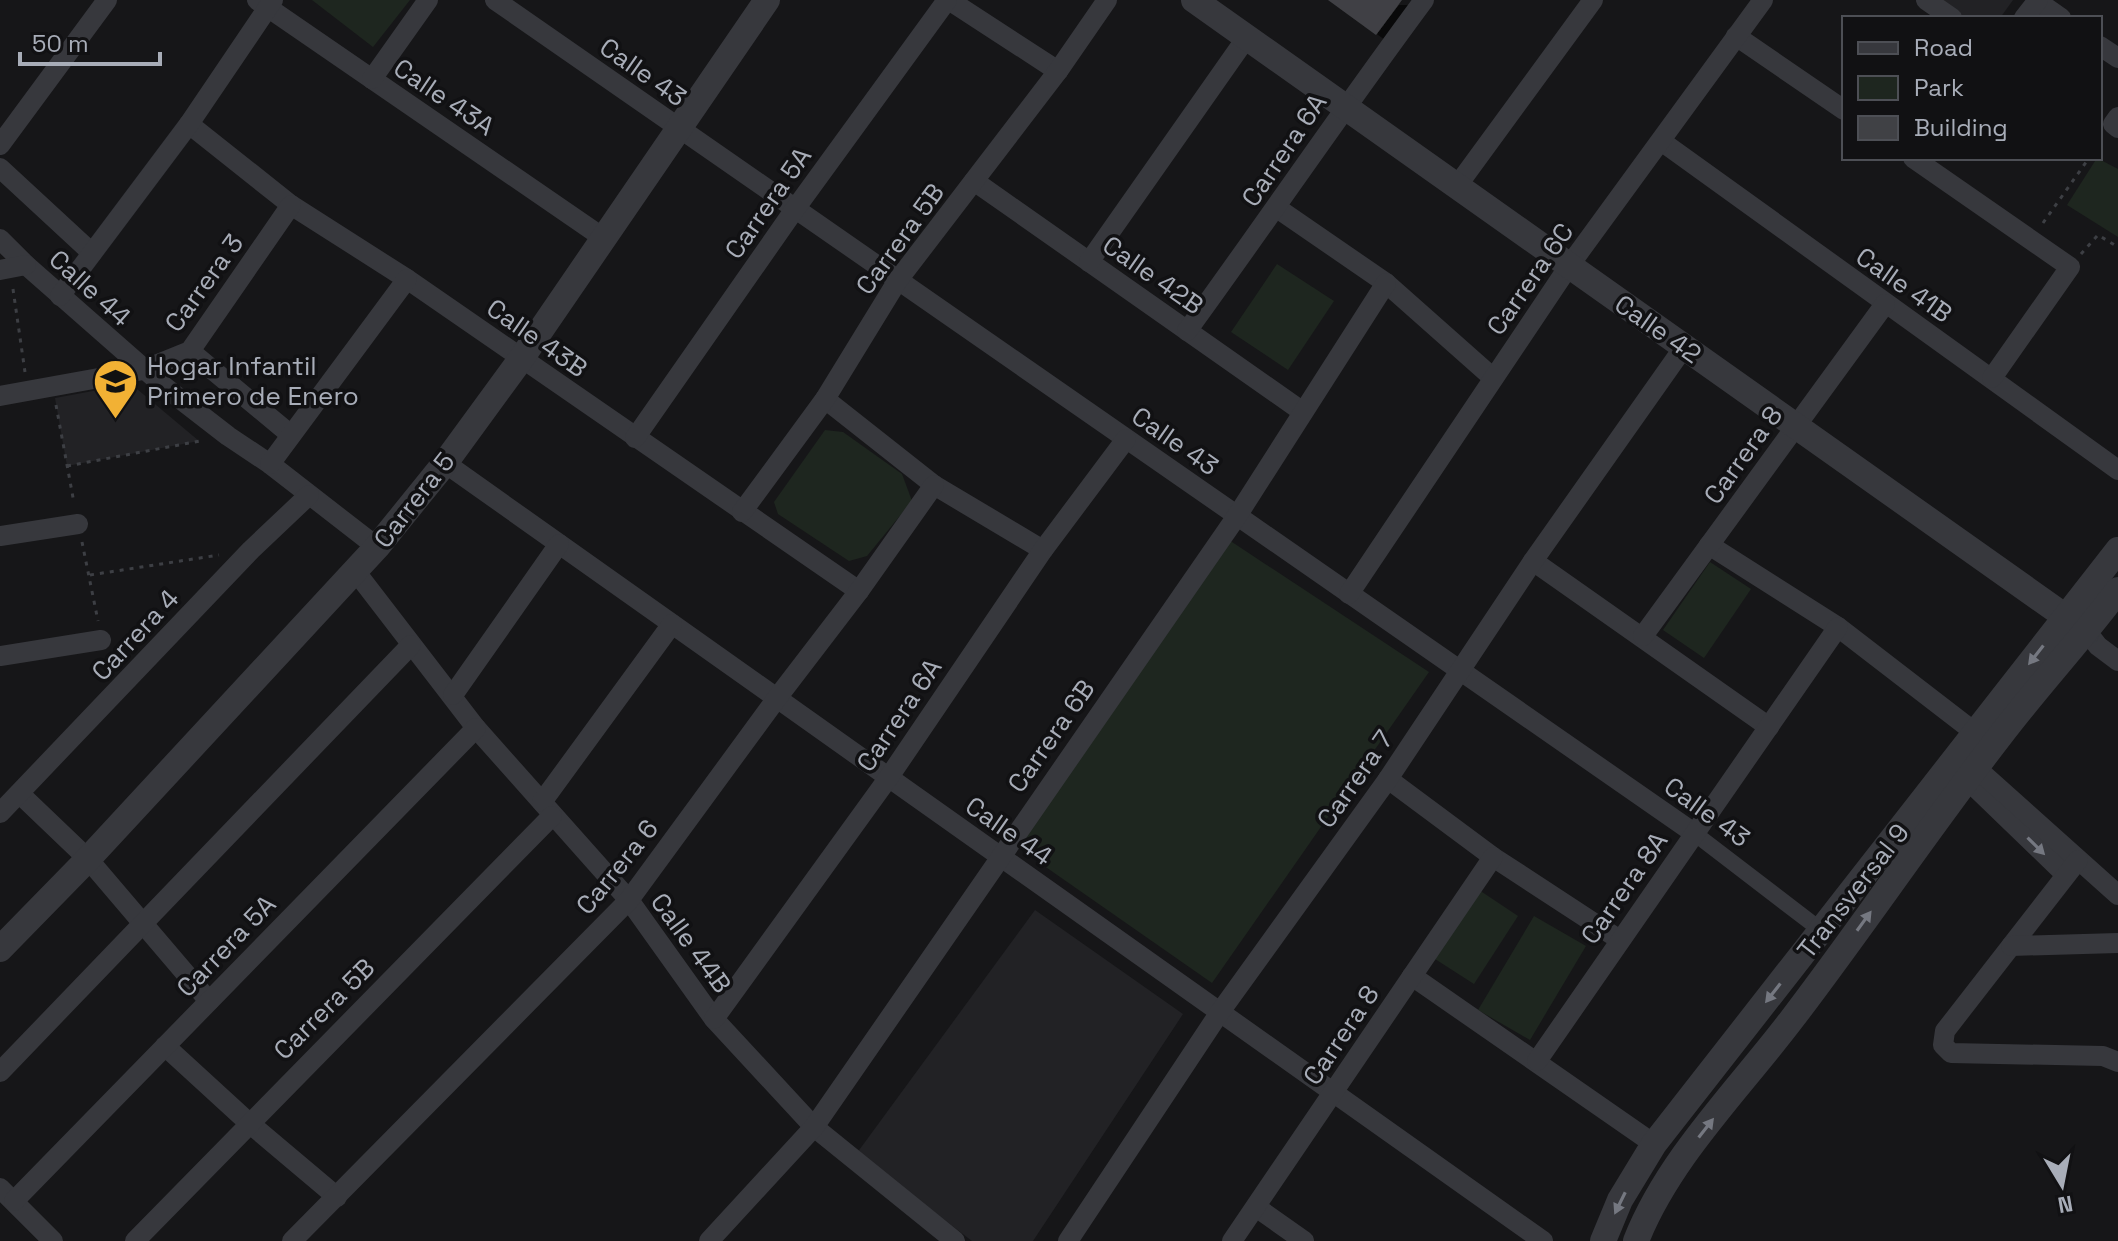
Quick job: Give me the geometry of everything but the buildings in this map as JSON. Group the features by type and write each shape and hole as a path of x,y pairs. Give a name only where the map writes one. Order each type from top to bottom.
{"street":[{"path":"0,145 107,0"},
{"path":"372,79 428,0"},
{"name":"Calle 43","path":"495,0 1694,833 1822,931"},
{"path":"948,0 1058,71"},
{"name":"Carrera 5A","path":"635,438 795,209 948,0"},
{"name":"Carrera 5B","path":"742,512 825,399 898,280 1058,71 1107,0"},
{"name":"Calle 42","path":"1194,0 2087,632 2098,646 2118,661"},
{"name":"Carrera 6A","path":"1187,331 1424,0"},
{"path":"1457,186 1593,0"},
{"name":"Carrera 6C","path":"1349,594 1569,266 1763,0"},
{"path":"1926,0 1949,16"},
{"path":"60,296 189,124 266,2"},
{"name":"Calle 43A","path":"266,2 602,237"},
{"name":"Carrera 5","path":"0,949 356,572 445,463 521,359 678,127 756,4"},
{"path":"2033,6 2056,16"},
{"path":"1736,36 1842,109"},
{"path":"1089,262 1247,37"},
{"name":"Calle 43B","path":"189,124 291,205 407,279 859,591"},
{"name":"Calle 41B","path":"1661,141 2118,470"},
{"path":"1917,160 2070,267 1992,378"},
{"name":"Calle 44","path":"0,168 92,253"},
{"name":"Calle 42B","path":"974,181 1303,412"},
{"name":"Carrera 3","path":"0,396 143,370 190,351 291,205"},
{"path":"1277,208 1386,283 1492,377"},
{"name":"Calle 44","path":"0,239 12,268 60,296 143,370 377,547"},
{"path":"270,464 407,279"},
{"name":"Carrera 6B","path":"709,1241 814,1127 1237,516 1386,283"},
{"name":"Carrera 8","path":"1643,636 1885,304"},
{"name":"Carrera 7","path":"1068,1241 1220,1012 1388,779 1533,561 1684,347"},
{"path":"190,351 291,435"},
{"path":"825,399 934,485 1043,550"},
{"name":"Carrera 6A","path":"714,1019 889,777 1043,550 1126,439"},
{"name":"Calle 44","path":"445,463 1542,1241"},
{"name":"Carrera 6","path":"292,1241 629,900 934,485"},
{"name":"Carrera 4","path":"0,813 251,550 309,495"},
{"path":"0,536 78,524"},
{"path":"453,695 559,544"},
{"path":"1709,545 1838,627 1984,739"},
{"name":"Transversal 9","path":"1636,1241 1645,1217 1676,1166 1790,1021 2065,617 2118,550"},
{"path":"1533,561 1769,727"},
{"name":"Calle 44B","path":"356,572 476,728 629,900 714,1019 814,1127 955,1241"},
{"name":"Transversal 9","path":"1984,739 2087,632 2118,590"},
{"name":"Carrera 5B","path":"135,1241 547,809 672,624"},
{"name":"Carrera 8A","path":"1537,1061 1838,627"},
{"path":"0,656 101,640"},
{"path":"0,1072 411,645"},
{"name":"Carrera 5A","path":"7,1195 165,1046 476,728"},
{"path":"1962,768 1977,789 2014,814 2072,867 2118,895"},
{"name":"Transversal 9","path":"1603,1241 1620,1200 1654,1144 1822,931 1962,768"},
{"path":"1388,779 1493,857 1620,940"},
{"path":"20,794 88,859 209,1001"},
{"name":"Carrera 8","path":"1232,1241 1493,857"},
{"path":"2072,867 1945,1031 1943,1045 1951,1053 2103,1056 2118,1062"},
{"path":"2011,946 2118,943"},
{"path":"1412,976 1654,1144"},
{"path":"165,1046 337,1197"},
{"path":"7,1195 53,1241"},
{"path":"1256,1207 1304,1241"}],"path":[{"path":"2030,241 2088,160"},
{"path":"2070,267 2098,235 2118,247"},
{"path":"12,268 26,378"},
{"path":"67,466 228,436"},
{"path":"90,575 251,550"}],"shaded area":[{"path":"1934,0 2013,0 2001,16 1958,16"},
{"name":"Hogar Infantil Primero de Enero","path":"131,384 199,441 67,466 55,398"},
{"path":"1035,910 1183,1014 1033,1241 972,1241 857,1153"}],"green space":[{"path":"312,0 410,0 373,47"},
{"path":"2096,160 2118,169 2118,237 2067,205"},
{"path":"1277,264 1334,301 1288,370 1231,332"},
{"path":"825,430 843,432 902,474 912,501 867,556 849,561 778,514 774,502"},
{"path":"1229,540 1429,672 1212,983 1007,840"},
{"path":"1710,562 1751,589 1704,658 1663,630"},
{"path":"1479,890 1518,916 1474,984 1435,959"},
{"path":"1534,916 1586,946 1530,1040 1478,1010"}],"place":[{"name":"Hogar Infantil Primero de Enero","path":"116,420"}]}
